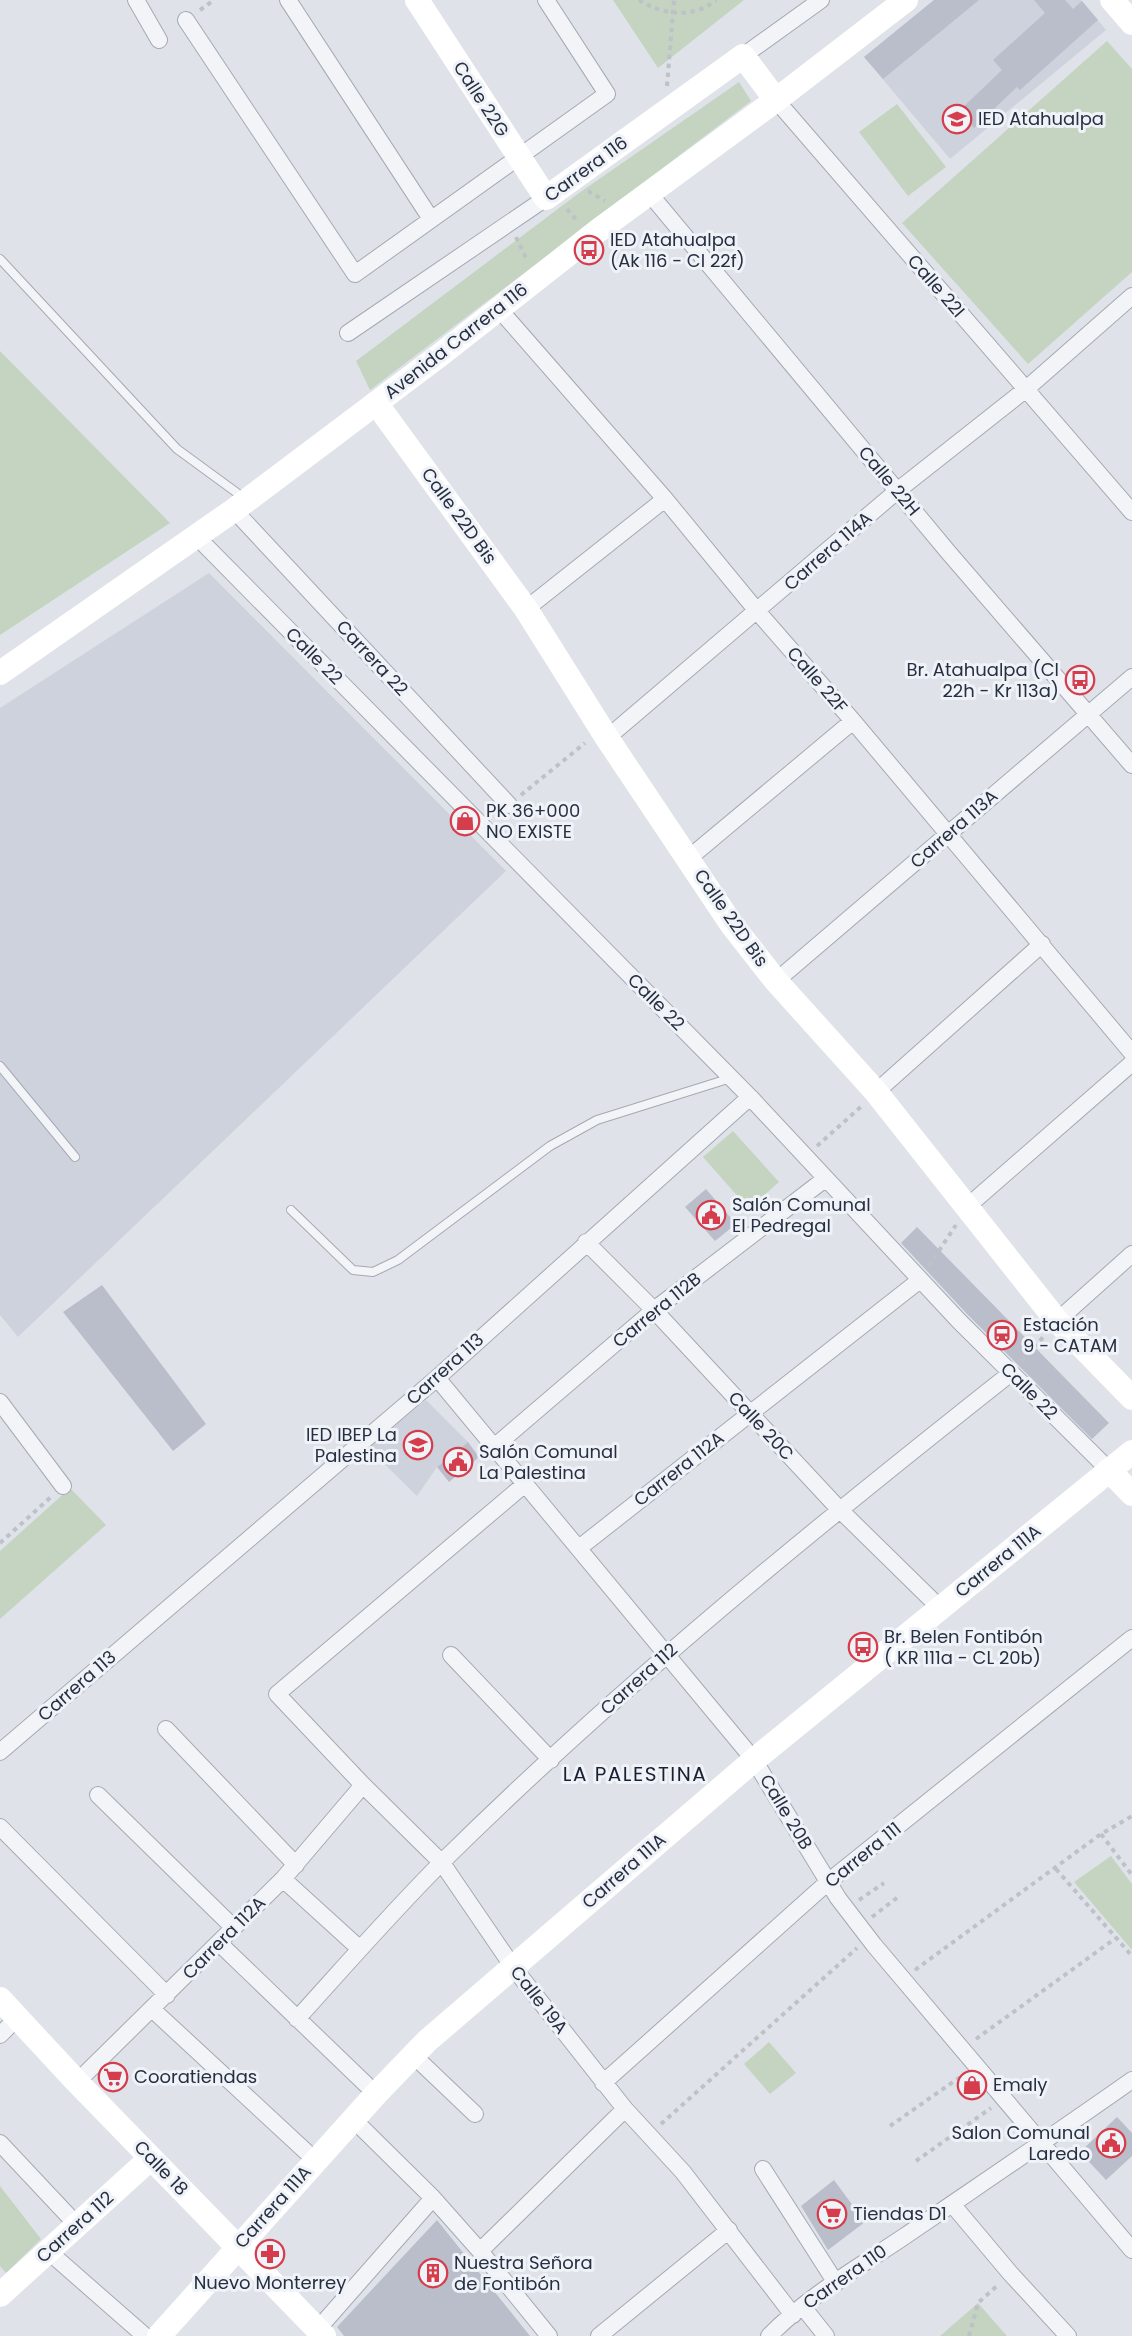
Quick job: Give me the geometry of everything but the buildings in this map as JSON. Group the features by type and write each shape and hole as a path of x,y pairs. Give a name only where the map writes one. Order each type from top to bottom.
{"street":[{"path":"135,0 159,40"},
{"path":"288,0 431,219"},
{"name":"Calle 22G","path":"417,0 519,157 556,190"},
{"path":"186,20 355,274 607,94 546,0"},
{"name":"Carrera 116","path":"348,333 556,190 821,0"},
{"name":"Avenida Carrera 116","path":"0,673 197,537 376,403 624,211 776,100 906,0"},
{"path":"1112,0 1132,23"},
{"name":"Calle 22I","path":"743,56 776,100 1024,390 1126,491 1132,512"},
{"name":"Calle 22H","path":"649,193 897,491 1132,765"},
{"name":"Carrera 114A","path":"605,734 757,611 897,491 1024,390 1132,296"},
{"name":"Calle 22F","path":"499,309 665,499 757,611 853,721 1132,1053"},
{"name":"Calle 22D Bis","path":"376,403 526,609 605,734 732,925 776,981 876,1092 1057,1321 1132,1398"},
{"path":"526,609 665,499"},
{"name":"Carrera 22","path":"240,505 509,805"},
{"name":"Calle 22","path":"197,537 750,1097 920,1280 1109,1470"},
{"name":"Carrera 113A","path":"776,981 1132,677"},
{"path":"689,858 853,721"},
{"path":"876,1092 1042,944"},
{"path":"968,1206 1132,1063"},
{"name":"Carrera 113","path":"0,1752 436,1378 750,1097"},
{"name":"Carrera 112B","path":"494,1447 654,1310 825,1179"},
{"name":"Calle 20C","path":"586,1242 654,1310 838,1509 940,1608"},
{"path":"1057,1321 1132,1254"},
{"name":"Carrera 112A","path":"579,1548 920,1280"},
{"name":"Carrera 112","path":"297,2019 442,1863 666,1654 838,1509 1011,1373"},
{"name":"Calle 20B","path":"436,1378 754,1760 828,1882 864,1932 1132,2250"},
{"path":"0,1402 63,1486"},
{"name":"Carrera 111A","path":"159,2336 237,2246 413,2055 513,1966 754,1760 1132,1452"},
{"path":"1109,1470 1132,1494"},
{"name":"Calle 19A","path":"525,1484 277,1694 363,1785 442,1863 513,1966 603,2083 683,2172 798,2311 826,2336"},
{"name":"Carrera 111","path":"603,2083 828,1882 1132,1638"},
{"path":"451,1655 551,1760"},
{"path":"166,1729 296,1865"},
{"name":"Carrera 112A","path":"77,2082 283,1880 363,1785"},
{"path":"98,1795 234,1928"},
{"path":"0,1827 166,1995"},
{"path":"283,1880 360,1949"},
{"path":"219,1943 376,2094"},
{"name":"Calle 18","path":"0,1999 77,2082 321,2332"},
{"path":"152,2009 315,2160"},
{"path":"0,2035 17,2018"},
{"path":"413,2055 475,2114"},
{"name":"Carrera 110","path":"769,2336 836,2283 1042,2144 1132,2080"},
{"path":"480,2250 625,2109"},
{"path":"353,2119 433,2198 480,2250 549,2336"},
{"path":"0,2143 77,2225"},
{"name":"Carrera 112","path":"0,2295 151,2158"},
{"path":"763,2169 836,2283"},
{"path":"321,2332 433,2198"},
{"path":"952,2204 1010,2273 1068,2336"},
{"path":"599,2336 729,2230"},
{"path":"48,2251 145,2336"}],"lane":[{"path":"0,259 177,449 240,505"},
{"path":"0,1066 75,1157"},
{"path":"291,1210 353,1270 372,1272 398,1260 550,1146 597,1120 731,1078"}],"path":[{"path":"639,0 651,8 673,13 692,12 716,0"},
{"path":"666,96 674,0"},
{"path":"556,190 624,211"},
{"path":"556,190 590,237"},
{"path":"509,223 536,279"},
{"path":"509,805 605,734"},
{"path":"806,1157 876,1092"},
{"path":"920,1280 968,1206"},
{"path":"1011,1373 1057,1321"},
{"path":"0,1543 63,1486"},
{"path":"902,1979 1101,1834 1132,1816"},
{"path":"1101,1834 1132,1875"},
{"path":"1056,1869 1132,1956"},
{"path":"846,1909 884,1883"},
{"path":"648,2135 864,1932 898,1897"},
{"path":"962,2049 1116,1938"},
{"path":"890,2126 976,2066"},
{"path":"916,2161 1004,2099"},
{"path":"969,2336 978,2303 1010,2273"}],"shaded area":[{"name":"IED Atahualpa","path":"934,0 1081,0 1106,30 950,159 864,57"},
{"path":"209,573 506,871 18,1337 0,1315 0,708"},
{"name":"IED IBEP La Palestina","path":"426,1400 468,1442 437,1467 417,1496 368,1448"}],"green space":[{"path":"613,0 744,0 658,68"},
{"path":"1107,41 1132,69 1132,272 1028,364 902,223"},
{"path":"739,82 751,101 370,390 356,361 579,193"},
{"path":"897,104 946,167 908,196 859,132"},
{"path":"0,351 170,523 0,635"},
{"path":"733,1131 779,1182 749,1209 703,1157"},
{"path":"70,1488 106,1525 0,1619 0,1551"},
{"path":"1111,1856 1132,1884 1132,1950 1074,1882"},
{"path":"769,2042 796,2073 770,2094 744,2064"},
{"path":"0,2186 41,2239 6,2273 0,2266"},
{"path":"978,2303 1007,2336 940,2336"}],"place":[{"name":"IED Atahualpa","path":"957,119"},
{"name":"IED Atahualpa (Ak 116 - Cl 22f)","path":"589,250"},
{"name":"Br. Atahualpa (Cl 22h - Kr 113a)","path":"1080,680"},
{"name":"PK 36+000 NO EXISTE","path":"465,821"},
{"name":"Salón Comunal El Pedregal","path":"711,1215"},
{"name":"Estación 9 - CATAM","path":"1002,1335"},
{"name":"IED IBEP La Palestina","path":"418,1445"},
{"name":"Salón Comunal La Palestina","path":"458,1462"},
{"name":"Br. Belen Fontibón ( KR 111a - CL 20b)","path":"863,1647"},
{"name":"Cooratiendas","path":"113,2077"},
{"name":"Emaly","path":"972,2085"},
{"name":"Salon Comunal Laredo","path":"1111,2143"},
{"name":"Tiendas D1","path":"832,2214"},
{"name":"Nuevo Monterrey","path":"270,2254"},
{"name":"Nuestra Señora de Fontibón","path":"433,2273"}],"district":[{"name":"LA PALESTINA","path":"635,1774"}]}
